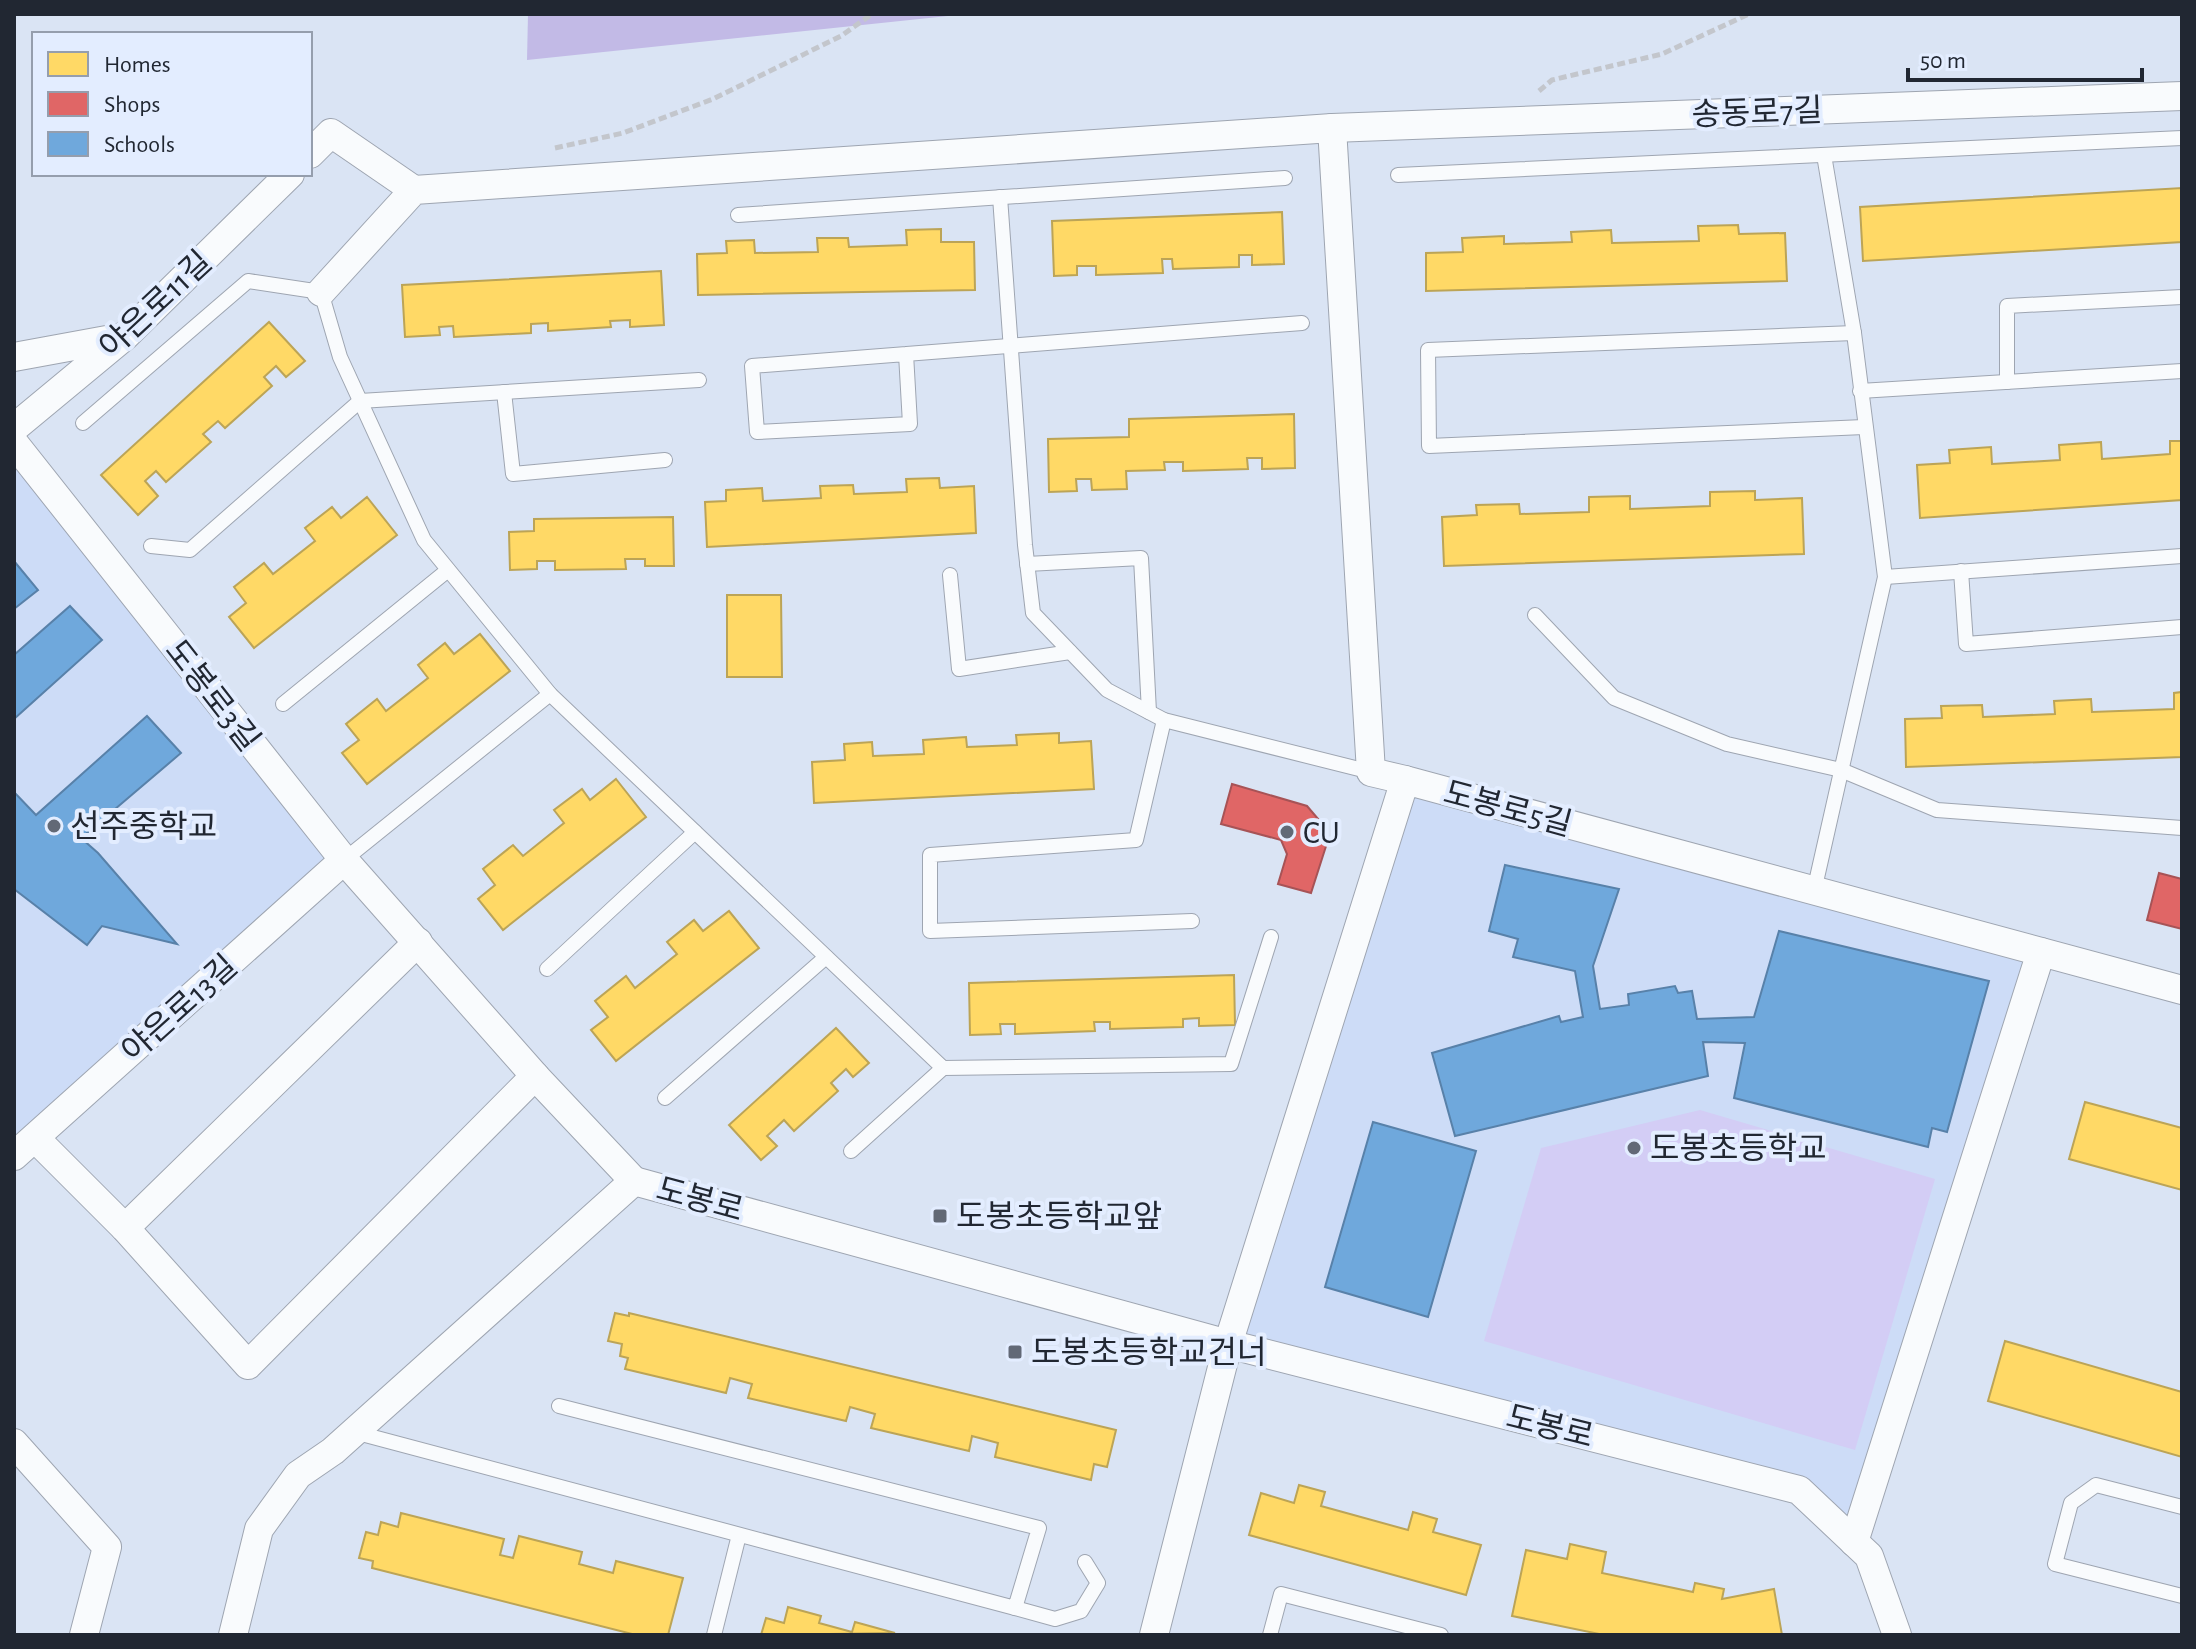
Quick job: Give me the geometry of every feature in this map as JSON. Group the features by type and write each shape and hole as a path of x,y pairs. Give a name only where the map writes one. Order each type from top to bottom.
{"street":[{"name":"송동로7길","path":"414,190 1332,128 2182,96"},
{"path":"1332,128 1371,772 1405,780"},
{"path":"312,152 331,133 414,190 321,292"},
{"name":"야은로11길","path":"14,428 125,336 288,176"},
{"path":"14,357 125,336"},
{"name":"도봉로3길","path":"14,443 344,860 535,1076 634,1181"},
{"name":"도봉로5길","path":"1228,1344 1405,780 2182,990"},
{"name":"야은로13길","path":"24,1147 344,860"},
{"path":"125,1228 418,942"},
{"path":"1854,1542 2041,952"},
{"path":"24,1147 125,1228 248,1365 535,1076"},
{"name":"도봉로","path":"233,1635 259,1529 298,1475 333,1451 634,1181 1228,1344 1799,1490 1869,1556 1897,1635"},
{"path":"1154,1635 1228,1344"},
{"path":"14,1443 107,1547 84,1635"}],"lane":[{"path":"1398,175 2182,138"},
{"path":"1814,891 1885,577 1854,333 1824,155"},
{"path":"738,215 1285,178"},
{"path":"1000,197 1033,613 1107,690 1164,720 1371,772"},
{"path":"83,423 248,281 321,292 340,357 360,401 424,540 448,570 550,694 943,1068"},
{"path":"2007,382 2007,306 2182,297"},
{"path":"906,354 910,424 757,432 752,366 1302,323"},
{"path":"1854,333 1428,350 1429,446 1864,427"},
{"path":"1860,391 2182,371"},
{"path":"151,546 190,550 360,401 699,380"},
{"path":"504,392 513,474 665,460"},
{"path":"1885,577 2182,556"},
{"path":"1027,564 1141,558 1149,712"},
{"path":"283,704 448,570"},
{"path":"1961,571 1966,644 2182,627"},
{"path":"950,575 959,669 1070,652"},
{"path":"1535,615 1614,698 1727,744 1841,770 1937,810 2182,828"},
{"path":"344,860 550,694"},
{"path":"1164,720 1136,840 930,855 930,931 1192,921"},
{"path":"547,969 695,832"},
{"path":"851,1151 943,1068 1231,1064 1271,937"},
{"path":"665,1098 826,957"},
{"path":"559,1406 1039,1528 1015,1608"},
{"path":"353,1432 1055,1619 1081,1611 1098,1583 1085,1562"},
{"path":"2182,1507 2096,1485 2071,1503 2055,1564 2182,1596"},
{"path":"714,1635 739,1535"},
{"path":"1270,1635 1281,1594 1441,1635"}],"path":[{"path":"552,149 623,133 713,99 841,36 872,14"},
{"path":"1506,122 1552,80 1662,54 1749,14"}],"shaded area":[{"path":"528,14 967,14 527,60"},
{"name":"선주중학교","path":"14,443 344,860 14,1156"},
{"name":"도봉초등학교","path":"1405,780 2041,952 1854,1542 1799,1490 1228,1344"},
{"path":"1700,1110 1935,1179 1855,1450 1484,1341 1541,1148"}],"building: Homes":[{"path":"2182,188 2182,242 1863,261 1860,207"},
{"path":"1282,212 1284,264 1252,265 1252,255 1239,255 1239,267 1173,269 1172,259 1162,259 1163,273 1096,275 1096,266 1077,266 1077,275 1054,276 1052,221"},
{"path":"1738,225 1739,234 1785,233 1787,281 1426,291 1426,253 1463,252 1462,238 1504,236 1504,244 1572,242 1571,232 1611,230 1612,243 1699,241 1698,226"},
{"path":"941,229 941,242 974,242 975,290 698,295 697,254 727,253 726,241 754,240 755,253 818,252 817,238 848,238 849,247 907,245 906,230"},
{"path":"661,271 664,325 630,327 630,320 610,321 611,327 548,331 548,323 531,324 531,333 454,337 453,326 439,327 440,335 405,337 402,285"},
{"path":"269,322 305,361 286,377 276,366 264,377 272,386 225,428 218,421 203,434 211,442 166,482 156,471 145,481 158,496 138,515 101,475"},
{"path":"1294,414 1295,468 1262,469 1262,458 1247,458 1248,469 1183,471 1183,462 1164,462 1165,470 1126,471 1127,489 1092,490 1091,479 1076,479 1077,491 1049,492 1048,439 1129,437 1129,419"},
{"path":"2170,441 2182,441 2182,500 1920,518 1917,465 1950,463 1949,450 1991,447 1992,464 2060,460 2059,445 2101,442 2102,459 2170,454"},
{"path":"939,478 940,488 974,486 976,533 707,547 705,502 726,501 726,490 762,488 763,501 821,498 820,486 853,485 854,494 907,492 906,479"},
{"path":"1755,491 1755,500 1802,498 1804,554 1444,566 1442,517 1477,515 1476,505 1519,504 1520,514 1589,512 1589,497 1630,496 1630,509 1710,506 1710,492"},
{"path":"367,497 397,535 254,648 229,617 246,603 234,587 264,563 273,574 315,541 305,528 332,507 341,518"},
{"path":"673,517 674,566 645,566 645,559 625,559 626,569 555,570 555,561 537,561 537,569 510,570 509,532 534,531 534,519"},
{"path":"727,595 781,595 782,677 727,677"},
{"path":"480,634 510,671 367,784 342,753 359,740 346,724 377,699 386,711 428,678 418,665 445,643 454,654"},
{"path":"2182,692 2182,757 1906,767 1905,719 1942,718 1941,706 1982,705 1983,717 2055,714 2054,701 2091,699 2092,712 2174,709 2174,693"},
{"path":"1059,733 1059,743 1091,741 1094,789 814,803 812,762 845,760 844,744 872,742 873,756 924,754 923,740 966,737 967,747 1017,745 1016,735"},
{"path":"616,779 646,817 503,930 478,899 495,885 483,869 513,845 523,856 564,823 554,810 582,789 590,800"},
{"path":"729,911 759,948 616,1061 591,1030 608,1017 595,1001 626,976 635,988 677,954 667,942 694,920 703,931"},
{"path":"1234,975 1235,1025 1199,1026 1199,1018 1183,1019 1183,1027 1110,1029 1110,1022 1094,1022 1095,1031 1015,1034 1015,1024 1000,1024 1001,1034 970,1035 969,983"},
{"path":"836,1028 869,1063 853,1077 846,1069 831,1083 838,1091 794,1131 784,1120 767,1136 777,1146 761,1160 729,1125"},
{"path":"2085,1102 2182,1128 2182,1190 2069,1159"},
{"path":"615,1313 629,1316 629,1313 1116,1430 1107,1467 1094,1464 1091,1480 995,1457 998,1443 972,1436 969,1451 871,1428 875,1414 850,1407 846,1421 748,1398 752,1384 730,1378 726,1393 625,1369 628,1358 620,1356 622,1344 608,1341"},
{"path":"2005,1341 2182,1392 2182,1457 1988,1401"},
{"path":"1299,1485 1325,1492 1321,1506 1408,1530 1413,1512 1437,1519 1433,1532 1481,1545 1466,1595 1249,1535 1261,1493 1294,1503"},
{"path":"401,1513 504,1539 500,1555 513,1558 519,1536 582,1552 579,1564 613,1573 616,1561 683,1578 668,1635 636,1635 372,1568 373,1561 359,1558 366,1532 378,1535 381,1522 398,1527"},
{"path":"1570,1544 1606,1552 1602,1573 1693,1592 1695,1583 1724,1589 1722,1599 1774,1589 1782,1635 1604,1635 1512,1616 1526,1550 1567,1559"},
{"path":"788,1607 821,1616 819,1623 852,1632 855,1622 895,1633 761,1635 766,1618 784,1623"}],"building: Shops":[{"name":"CU","path":"1232,784 1307,806 1319,820 1327,843 1311,893 1278,884 1287,854 1281,840 1221,824"},
{"path":"2159,873 2182,879 2182,929 2147,920"}],"building: Schools":[{"path":"14,561 38,590 14,609"},
{"path":"70,606 102,640 14,719 14,655"},
{"name":"선주중학교","path":"147,716 181,753 81,838 98,853 177,944 102,926 87,945 14,889 14,792 36,815"},
{"name":"도봉초등학교","path":"1505,865 1619,889 1593,966 1600,1009 1629,1005 1628,994 1675,986 1678,993 1692,991 1697,1019 1754,1017 1779,931 1989,981 1947,1132 1932,1128 1928,1147 1734,1098 1745,1043 1703,1042 1708,1076 1455,1136 1432,1053 1559,1016 1561,1022 1583,1017 1575,971 1513,957 1518,939 1489,931"},
{"path":"1373,1122 1476,1151 1428,1317 1325,1287"}],"place":[{"name":"선주중학교","path":"54,826"},
{"name":"CU","path":"1287,832"},
{"name":"도봉초등학교","path":"1634,1148"},
{"name":"도봉초등학교앞","path":"940,1216"},
{"name":"도봉초등학교건너","path":"1015,1352"}]}
